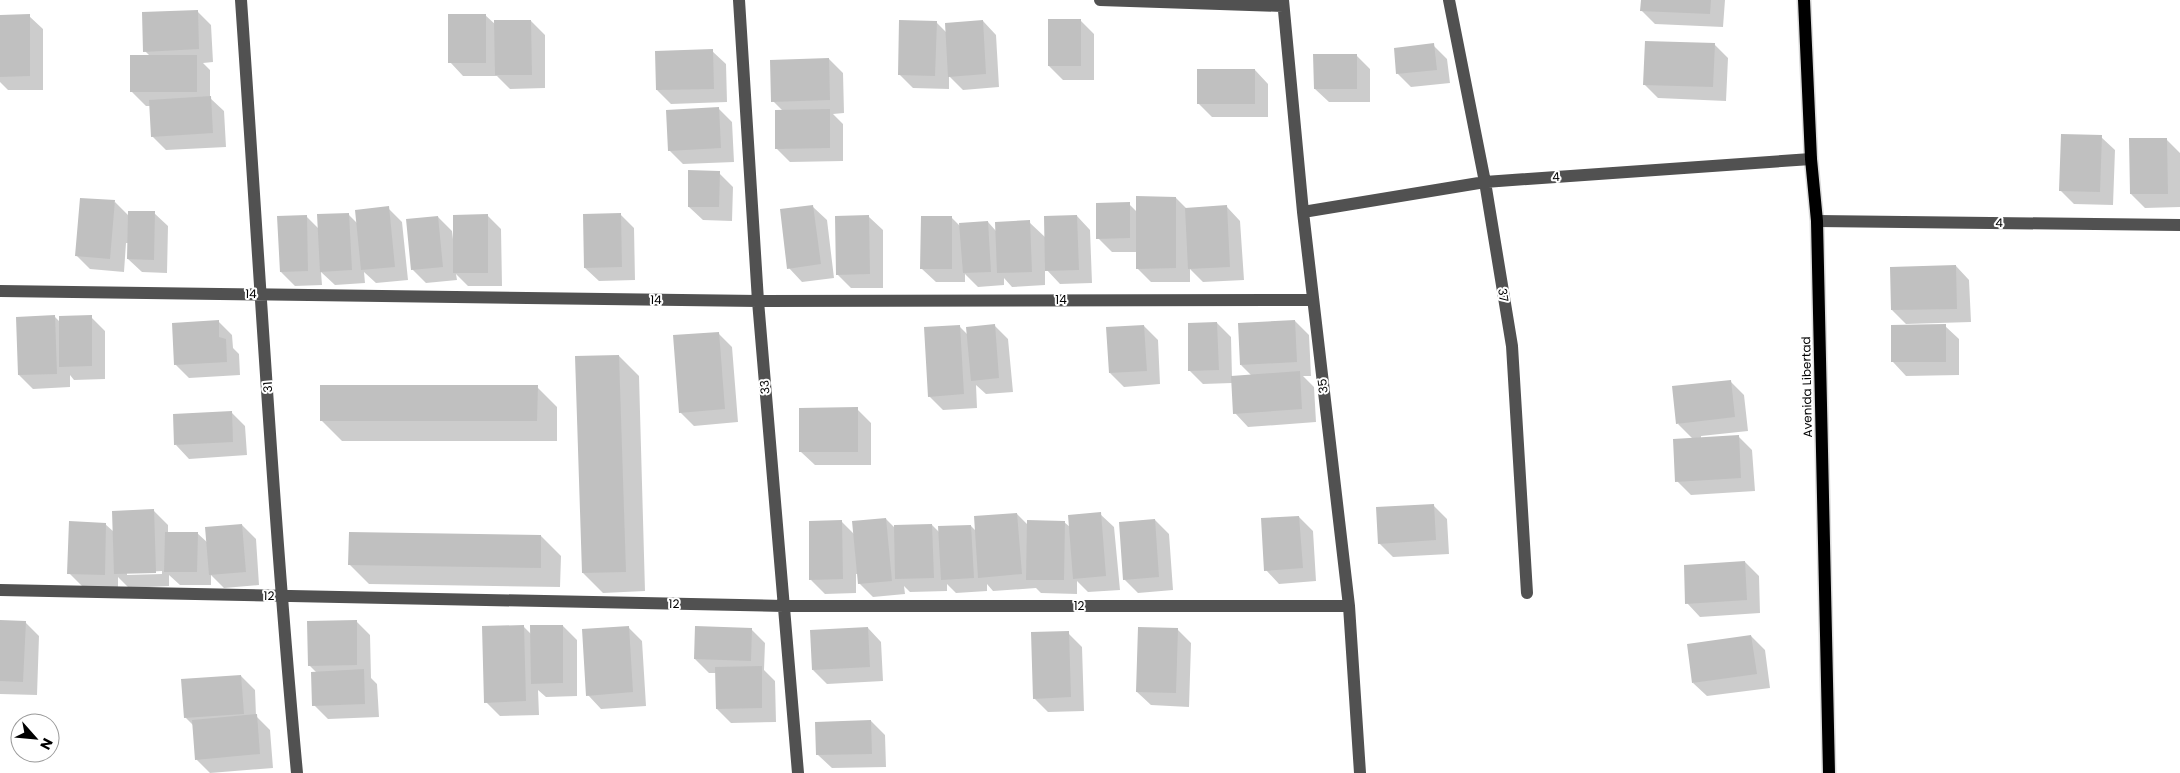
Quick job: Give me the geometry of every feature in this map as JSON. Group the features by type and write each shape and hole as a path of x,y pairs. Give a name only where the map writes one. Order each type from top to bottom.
{"main road":[{"name":"Avenida Libertad","path":"1804,0 1811,159 1817,221 1829,773"}],"street":[{"name":"31","path":"240,0 262,294 280,596 297,773"},
{"name":"33","path":"739,0 758,301 798,773"},
{"path":"1100,0 1283,3"},
{"name":"37","path":"1449,0 1485,182 1512,346 1526,593"},
{"name":"35","path":"1283,3 1312,300 1348,606 1360,773"},
{"name":"4","path":"1303,212 1485,182 1811,159"},
{"name":"4","path":"1817,221 2180,225"},
{"name":"14","path":"0,291 758,301 1312,300"},
{"name":"12","path":"0,590 784,606 1348,606"}],"building":[{"path":"1641,0 1711,0 1710,14 1640,11"},
{"path":"198,10 199,49 143,52 142,12"},
{"path":"30,14 30,76 0,77 0,15"},
{"path":"448,14 486,14 486,63 448,63"},
{"path":"1048,19 1081,19 1081,66 1048,66"},
{"path":"494,20 531,20 532,75 495,75"},
{"path":"899,20 937,21 935,76 898,75"},
{"path":"983,20 986,74 948,77 945,23"},
{"path":"1645,41 1715,43 1713,87 1643,85"},
{"path":"1434,43 1437,70 1396,74 1394,48"},
{"path":"713,49 714,89 656,90 655,51"},
{"path":"1313,54 1357,54 1357,89 1314,89"},
{"path":"130,55 197,55 197,92 130,92"},
{"path":"829,58 830,100 771,102 770,60"},
{"path":"1197,69 1255,69 1255,104 1197,104"},
{"path":"211,96 213,133 151,137 149,100"},
{"path":"719,107 721,148 668,151 666,110"},
{"path":"830,109 830,148 775,149 775,110"},
{"path":"2061,134 2102,135 2100,192 2059,191"},
{"path":"2129,138 2167,138 2168,194 2130,194"},
{"path":"688,170 720,171 719,207 688,207"},
{"path":"1136,196 1176,197 1176,268 1136,269"},
{"path":"80,198 115,200 110,259 75,256"},
{"path":"1130,202 1130,238 1096,239 1096,203"},
{"path":"813,205 821,264 787,269 780,209"},
{"path":"1227,205 1230,267 1188,269 1185,208"},
{"path":"389,206 395,267 361,270 355,210"},
{"path":"128,211 155,211 154,260 127,259"},
{"path":"349,213 352,270 320,272 317,214"},
{"path":"621,213 622,267 584,268 583,214"},
{"path":"488,214 488,273 453,273 453,215"},
{"path":"307,215 308,271 280,272 277,216"},
{"path":"869,215 870,274 836,275 835,216"},
{"path":"1077,215 1079,270 1045,271 1044,216"},
{"path":"438,216 443,267 411,270 406,219"},
{"path":"921,216 952,216 952,269 920,269"},
{"path":"1030,220 1032,272 997,273 995,222"},
{"path":"988,221 991,272 963,273 959,223"},
{"path":"1956,265 1957,309 1891,310 1890,267"},
{"path":"55,315 57,374 18,375 16,317"},
{"path":"92,315 92,366 59,367 59,316"},
{"path":"219,320 219,337 226,339 227,362 174,365 172,323"},
{"path":"1295,320 1297,362 1240,365 1238,323"},
{"path":"1217,322 1219,370 1188,371 1188,323"},
{"path":"995,324 999,378 971,381 966,327"},
{"path":"1946,324 1946,362 1891,362 1891,325"},
{"path":"960,325 964,394 928,397 924,327"},
{"path":"1144,325 1147,371 1109,373 1106,327"},
{"path":"719,332 725,409 679,413 673,335"},
{"path":"619,355 626,572 582,573 575,356"},
{"path":"1300,371 1302,409 1233,414 1231,376"},
{"path":"1731,380 1735,417 1676,424 1672,386"},
{"path":"320,385 538,385 537,421 320,421"},
{"path":"858,407 858,452 799,452 799,408"},
{"path":"232,411 233,442 174,445 173,414"},
{"path":"1739,435 1741,478 1675,482 1673,439"},
{"path":"1434,504 1436,540 1378,544 1376,507"},
{"path":"154,509 156,573 114,574 112,511"},
{"path":"1101,512 1106,576 1073,579 1068,515"},
{"path":"1017,513 1022,574 978,578 974,516"},
{"path":"1299,516 1303,568 1264,571 1261,518"},
{"path":"886,518 892,581 858,584 852,521"},
{"path":"1155,519 1159,577 1123,580 1119,522"},
{"path":"842,520 843,579 809,580 809,521"},
{"path":"1027,520 1065,521 1064,580 1026,580"},
{"path":"69,521 106,523 105,575 67,574"},
{"path":"242,524 246,572 209,575 205,527"},
{"path":"932,524 934,578 895,579 894,525"},
{"path":"971,525 974,578 941,580 938,526"},
{"path":"165,532 198,532 197,572 164,572"},
{"path":"349,532 541,535 541,568 348,565"},
{"path":"1745,561 1747,600 1685,604 1684,565"},
{"path":"0,620 26,621 23,682 0,681"},
{"path":"357,620 357,665 308,666 307,621"},
{"path":"524,625 526,701 484,703 482,626"},
{"path":"530,625 563,625 563,683 531,684"},
{"path":"629,626 633,692 586,696 582,629"},
{"path":"695,626 752,628 751,661 694,659"},
{"path":"868,627 870,667 812,670 810,630"},
{"path":"1138,627 1178,628 1176,693 1136,692"},
{"path":"1069,631 1071,697 1033,699 1031,632"},
{"path":"1751,635 1757,674 1692,683 1687,644"},
{"path":"762,666 762,708 716,709 715,667"},
{"path":"364,669 365,704 312,706 311,672"},
{"path":"241,675 244,714 184,718 181,679"},
{"path":"257,714 260,754 195,760 192,720"},
{"path":"871,720 872,754 816,755 815,722"}]}
